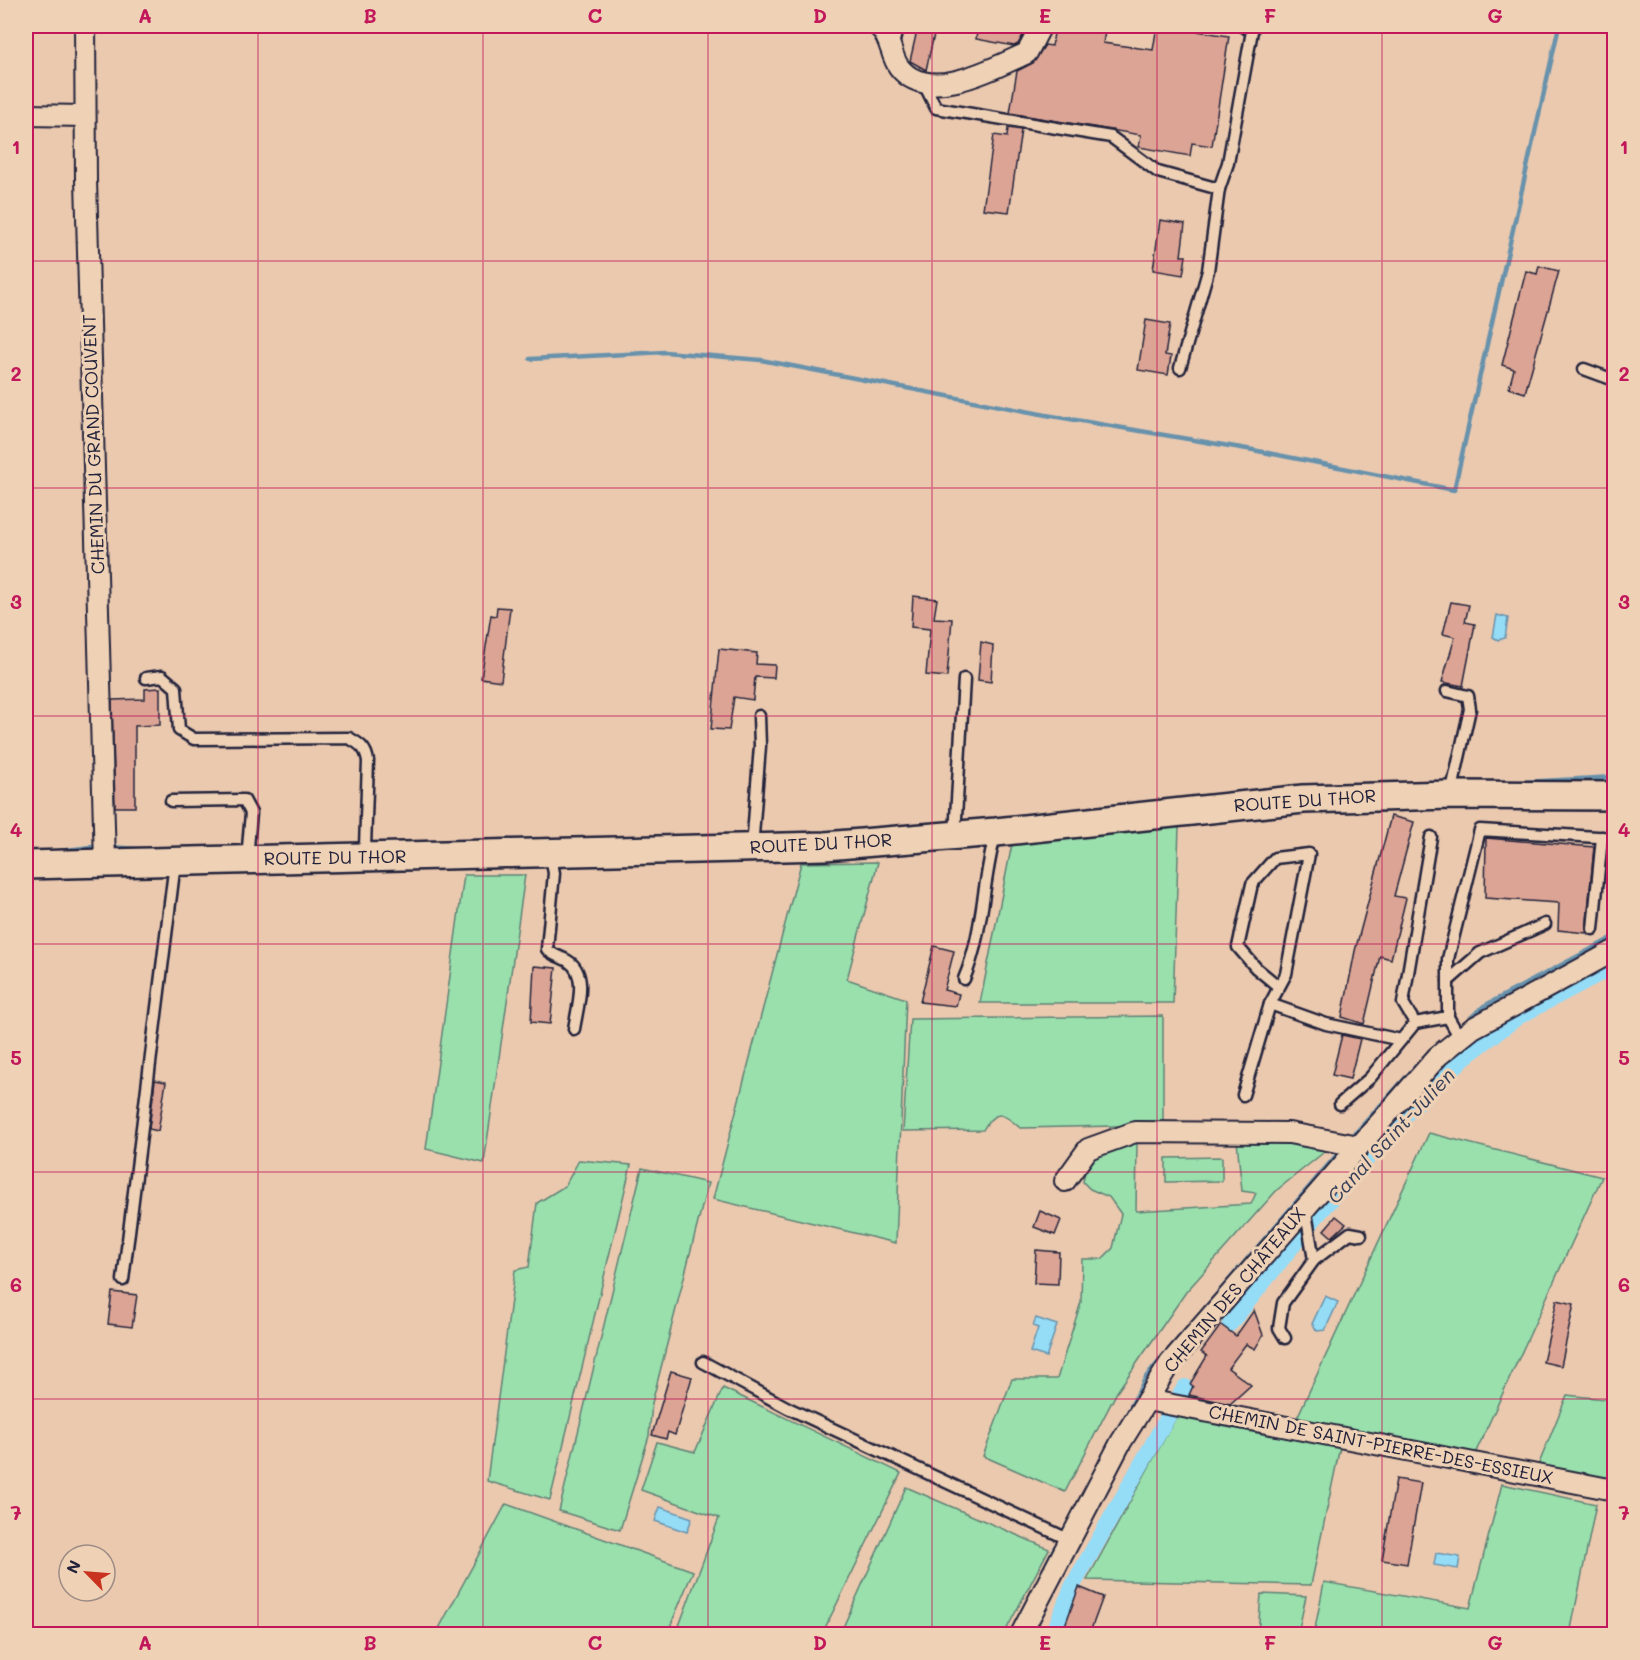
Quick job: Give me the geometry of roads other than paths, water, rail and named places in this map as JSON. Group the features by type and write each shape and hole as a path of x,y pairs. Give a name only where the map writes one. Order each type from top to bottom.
{"street":[{"name":"CHEMIN DU GRAND COUVENT","path":"85,26 85,116 105,862"},
{"path":"878,26 892,48 898,66 914,80 932,84 956,82 1027,53 1041,26"},
{"path":"26,115 85,116"},
{"name":"ROUTE DU THOR","path":"26,865 825,846 996,832 1304,799 1451,795 1614,796"},
{"name":"CHEMIN DES CHÂTEAUX","path":"1021,1635 1121,1442 1170,1363 1305,1207 1438,1056 1473,1028 1614,951"},
{"path":"1065,1181 1088,1149 1134,1132 1289,1133 1359,1146"},
{"name":"CHEMIN DE SAINT-PIERRE-DES-ESSIEUX","path":"1147,1400 1614,1490"}],"lane":[{"path":"892,48 898,26"},
{"path":"1180,368 1208,271 1219,189 1228,163 1252,31 1242,26"},
{"path":"924,82 936,108 1111,137 1158,172 1219,189"},
{"path":"1584,369 1614,380"},
{"path":"147,678 162,676 176,688 179,730 195,739 349,738 359,744 367,751 368,761 365,847 367,857"},
{"path":"955,835 964,679"},
{"path":"1447,692 1468,696 1470,709 1451,795"},
{"path":"752,848 760,746 759,716"},
{"path":"171,801 244,800 251,813 247,859"},
{"path":"1460,1038 1448,1017 1448,959 1480,830 1614,837"},
{"path":"964,980 976,951 990,853 996,832"},
{"path":"1415,1023 1403,1003 1431,837"},
{"path":"1593,929 1602,837"},
{"path":"550,853 554,873 547,949 553,956 568,961 579,972 580,983 574,1029"},
{"path":"1243,1095 1270,1004 1286,974 1310,854 1275,858 1252,884 1238,947 1256,968 1279,987"},
{"path":"123,1280 175,861"},
{"path":"1448,981 1480,953 1545,924"},
{"path":"1270,1004 1326,1024 1401,1040"},
{"path":"1340,1104 1370,1078 1415,1023 1448,1017"},
{"path":"1305,1207 1314,1260"},
{"path":"1285,1338 1279,1328 1283,1303 1314,1260 1350,1233 1361,1235"},
{"path":"703,1362 788,1408 1070,1540"}],"water":[{"path":"1497,615 1508,618 1505,638 1498,640 1493,637"},
{"path":"1325,1296 1338,1302 1325,1330 1317,1331 1312,1324"},
{"path":"1036,1318 1057,1325 1046,1357 1030,1352 1038,1328 1033,1326"},
{"path":"660,1507 692,1518 687,1532 655,1521"},
{"path":"1436,1553 1460,1557 1458,1569 1434,1565"}],"waterway":[{"path":"530,359 665,352 761,360 1046,415 1253,450 1454,490 1559,26"},
{"path":"1525,782 1614,777"},
{"path":"58,851 100,846"},
{"path":"109,847 139,849"},
{"path":"1466,1022 1484,1006 1614,937"},
{"name":"Canal Saint-Julien","path":"1230,1324 1316,1217 1408,1112 1464,1058 1518,1017 1614,966"},
{"path":"1350,1139 1429,1052"},
{"path":"1200,1314 1341,1150"},
{"path":"1125,1418 1146,1377 1163,1357"},
{"name":"Canal Saint-Julien","path":"1177,1400 1185,1387"},
{"name":"Canal Saint-Julien","path":"1053,1634 1072,1587 1170,1413"},
{"path":"1040,1577 1055,1547"}]}
